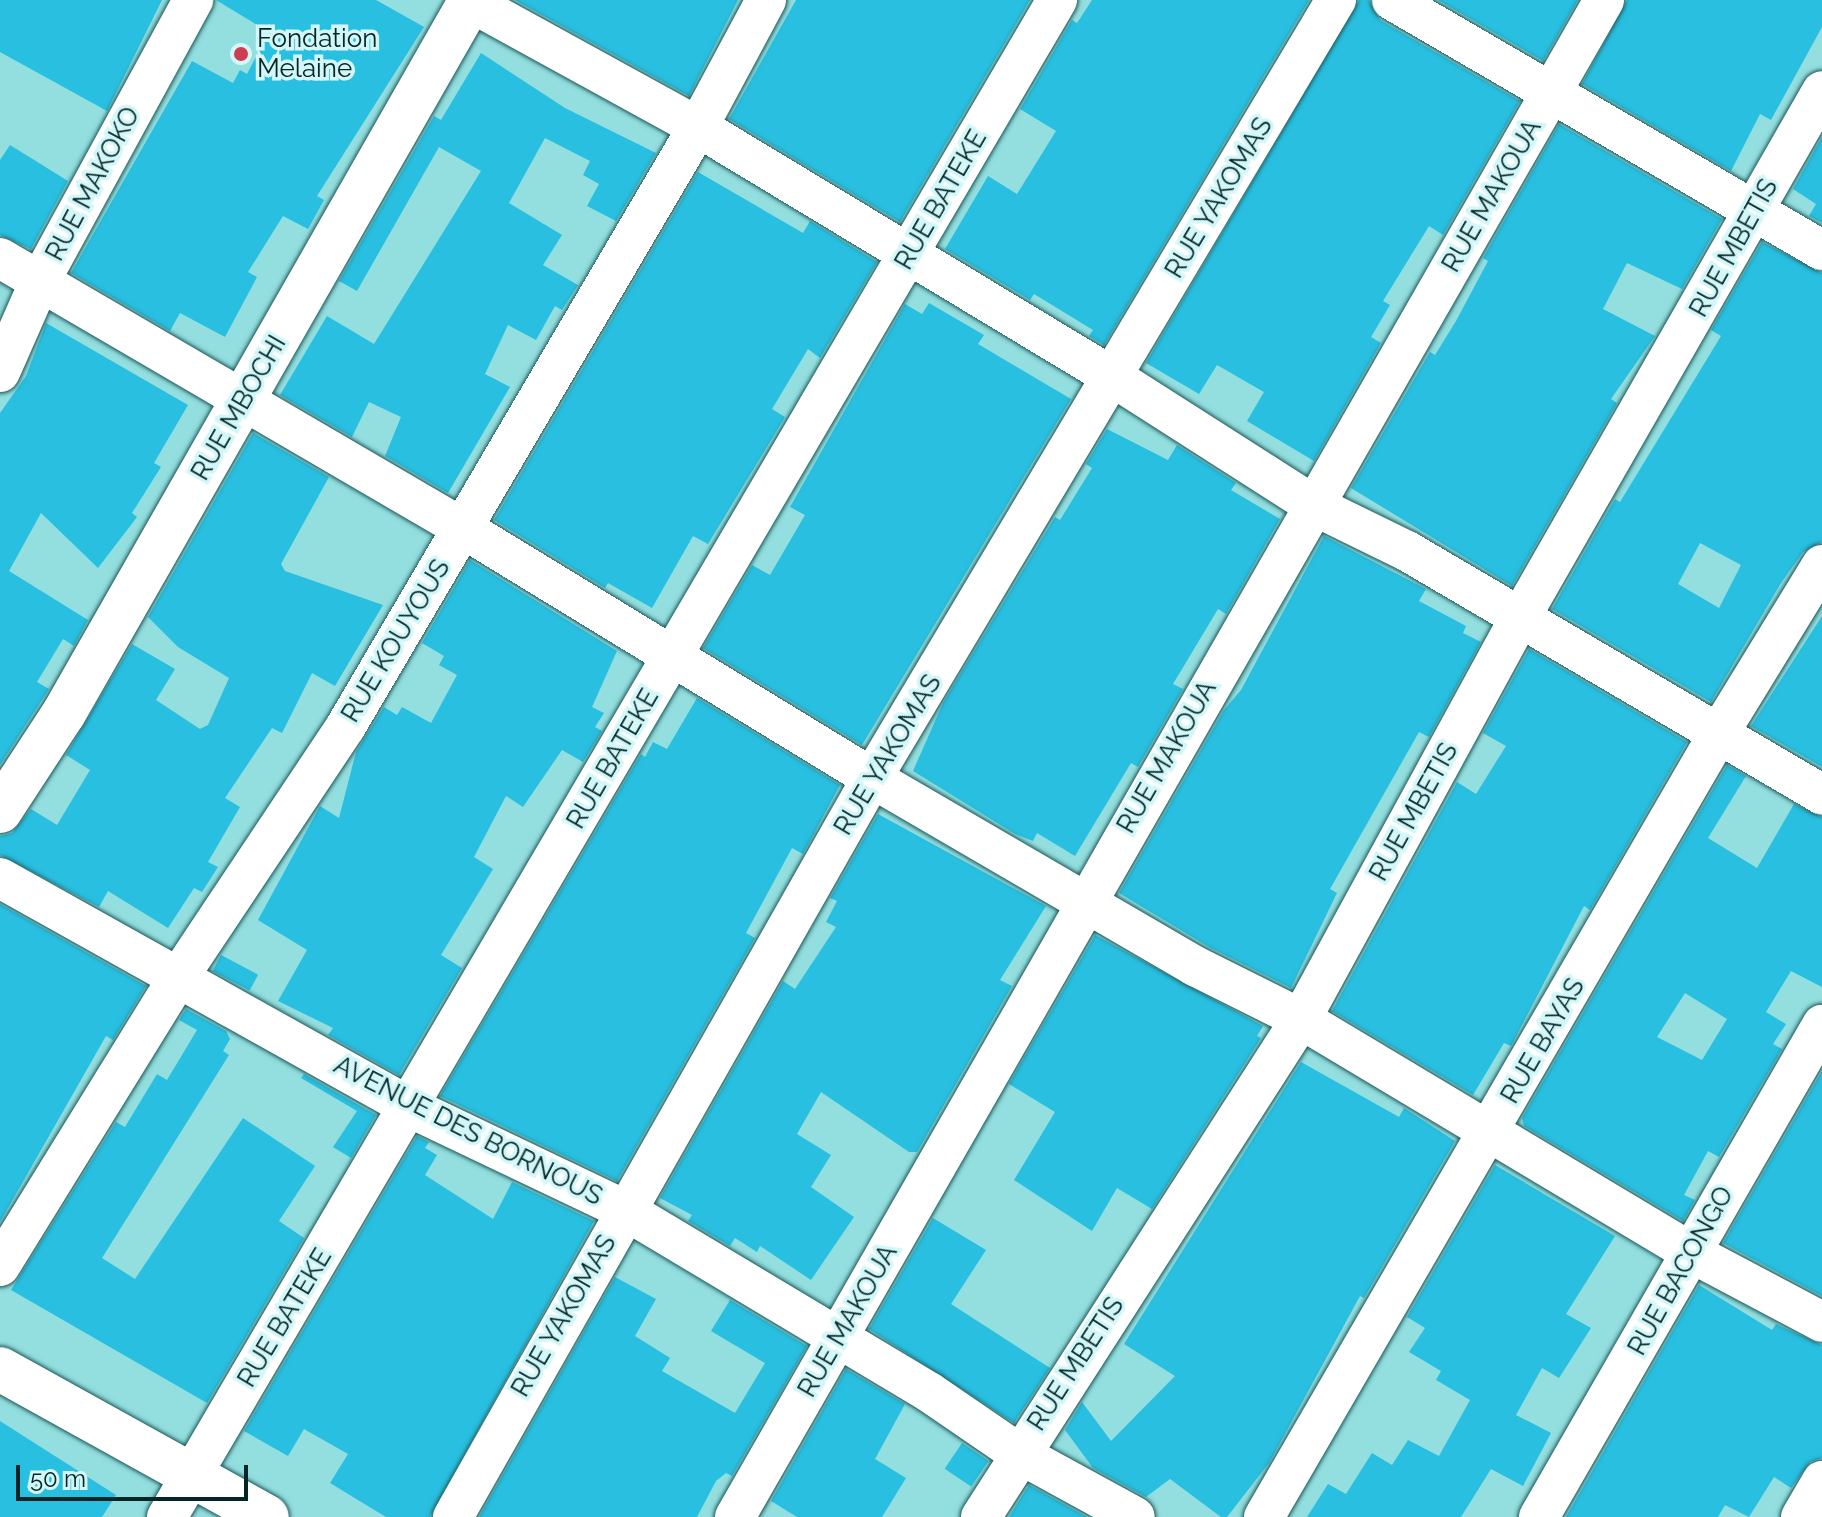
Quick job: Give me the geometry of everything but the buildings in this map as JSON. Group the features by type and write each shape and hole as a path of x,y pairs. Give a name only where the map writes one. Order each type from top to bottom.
{"main road":[{"name":"RUE MBOCHI","path":"0,811 64,713 469,0"},
{"path":"0,1369 267,1517"}],"street":[{"name":"RUE MAKOKO","path":"0,372 40,281 193,0"},
{"path":"469,0 698,127 911,254 1113,377 1313,505 1407,551 1822,794"},
{"name":"RUE KOUYOUS","path":"0,1266 180,975 346,726 698,127 766,0"},
{"name":"RUE BATEKE","path":"167,1517 911,254 1057,0"},
{"name":"RUE YAKOMAS","path":"453,1517 872,778 1336,0"},
{"path":"1392,0 1822,250"},
{"name":"RUE MAKOUA","path":"735,1517 1084,902 1604,0"},
{"name":"RUE MBETIS","path":"981,1517 1018,1453 1301,1019 1520,618 1822,91"},
{"path":"0,258 245,398 464,529 671,659 1084,902 1301,1019 1492,1130 1690,1252 1822,1322"},
{"name":"RUE BAYAS","path":"1264,1517 1492,1130 1719,733 1822,565"},
{"name":"AVENUE DES BORNOUS","path":"0,878 180,975 409,1107 625,1210 839,1338 1018,1453 1135,1517"},
{"name":"RUE BACONGO","path":"1539,1517 1586,1444 1690,1252 1822,1025"},
{"path":"1801,1517 1822,1481"}],"place":[{"name":"Fondation Melaine","path":"241,54"}]}
